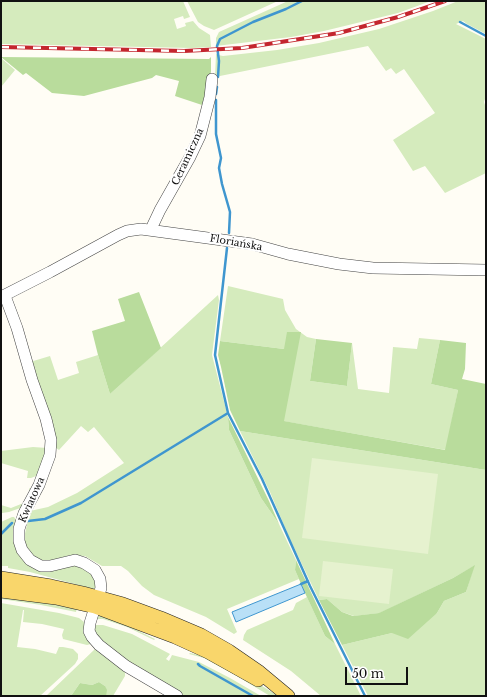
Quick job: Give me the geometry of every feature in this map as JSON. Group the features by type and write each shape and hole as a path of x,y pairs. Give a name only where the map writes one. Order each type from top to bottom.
{"main road":[{"path":"1,578 51,586 97,602 208,652 285,694"},
{"path":"1,591 97,602"}],"street":[{"name":"Ceramiczna","path":"151,229 200,136 210,97 212,79"},
{"name":"Floriańska","path":"3,296 123,232 136,229 151,229 252,244 288,254 339,264 373,268 486,270"},
{"name":"Kwiatowa","path":"3,296 17,328 32,380 46,419 51,440 50,455 39,485 24,513 19,530 21,546 30,560 41,566 50,566 70,560 88,564 100,579 97,602 89,629 94,641 126,666 177,696"}],"green space":[{"path":"1,1 183,1 190,17 184,19 183,16 174,19 177,29 186,26 185,23 193,21 199,28 210,35 211,47 192,48 1,44"},
{"path":"187,1 278,1 214,30 198,22"},
{"path":"288,1 431,1 398,13 324,31 291,37 216,46 216,38 219,32"},
{"path":"458,1 486,1 486,34 463,21 456,24 486,39 486,96 484,102 486,108 486,173 445,193 425,166 413,171 393,140 435,113 404,69 396,74 391,68 386,71 368,46 215,77 216,54 223,56 277,50 319,43 379,29"},
{"path":"1,57 209,59 211,57 211,72 202,105 175,96 179,81 156,75 152,78 84,96 52,93 26,73 23,75"},
{"path":"1,58 15,70 1,87"},
{"path":"228,286 283,299 285,310 296,329 307,337 316,339 310,381 347,386 352,343 358,389 389,393 393,347 417,349 419,338 440,340 431,384 458,390 446,450 283,421 284,349 220,341"},
{"path":"139,292 161,348 110,394 92,331 125,321 118,299"},
{"path":"218,295 219,300 212,355 228,417 229,430 261,498 279,524 296,560 295,570 299,579 227,609 237,632 234,634 206,617 154,595 121,566 102,566 85,556 70,555 47,562 39,561 33,556 26,546 24,538 30,511 48,507 77,493 124,463 94,427 88,432 81,426 59,450 55,447 30,362 50,356 58,380 79,373 76,362 98,355 110,394"},
{"path":"287,332 301,332 284,421 445,450 458,390 431,384 440,340 466,343 465,369 462,379 486,384 486,470 240,431 230,410 218,355 220,341 284,349"},
{"path":"316,339 352,343 347,386 310,381"},
{"path":"228,417 279,524 261,498 229,430"},
{"path":"240,431 486,470 486,696 368,696 342,645 392,633 437,613 444,601 466,592 474,566 453,578 380,613 354,616 342,612 327,599 319,600 289,537 270,492"},
{"path":"33,447 47,448 39,473 36,476 27,478 28,471 1,463 1,451"},
{"path":"312,458 438,474 428,554 302,538"},
{"path":"29,488 33,491 23,507 2,513 1,505 11,508 26,502 30,493"},
{"path":"14,517 17,521 27,562 78,564 94,575 96,588 93,589 30,572 8,568 8,566 1,566 1,522"},
{"path":"296,560 335,644 325,636 305,593 295,570"},
{"path":"323,561 393,569 389,604 319,596"},
{"path":"475,565 466,592 444,601 437,613 408,639 392,633 342,645 319,600 327,599 342,612 353,616 379,613 453,578"},
{"path":"1,594 77,608 76,612 1,599"},
{"path":"307,597 325,636 335,644 361,696 321,696 291,671 243,640 247,630 293,610 296,603"},
{"path":"1,603 59,613 79,618 84,622 86,630 83,632 91,644 87,645 63,639 62,635 64,629 42,624 23,622 23,610 17,647 35,649 56,654 59,647 63,647 73,649 78,654 78,659 75,664 40,696 1,696"},
{"path":"101,615 112,618 155,639 154,640 127,627 103,619 95,619"},
{"path":"96,625 103,625 132,634 170,654 166,659 169,661 172,655 199,662 261,696 181,696 147,676 97,640 93,627"},
{"path":"95,649 125,669 125,676 113,696 106,696 105,686 99,682 92,685 80,683 71,696 46,696"},
{"path":"189,654 208,657 259,684 278,696 270,696 204,658"},
{"path":"99,682 105,686 107,690 106,696 71,696 80,683 92,685"}],"water":[{"path":"301,584 305,593 236,622 232,612"}],"waterway":[{"path":"218,77 219,61 217,46 220,39 253,22 302,1"},
{"path":"460,22 486,36"},
{"path":"216,94 217,87"},
{"path":"216,100 216,134 221,158 219,168 230,212 229,233"},
{"path":"227,248 215,355 228,413 262,479 310,586 365,696"},
{"path":"28,521 45,519 81,503 228,413"},
{"path":"1,534 12,523"},
{"path":"301,584 308,581"},
{"path":"198,664 253,696"}],"railway":[{"path":"1,47 184,51 242,48 339,33 398,17 445,1"}]}
